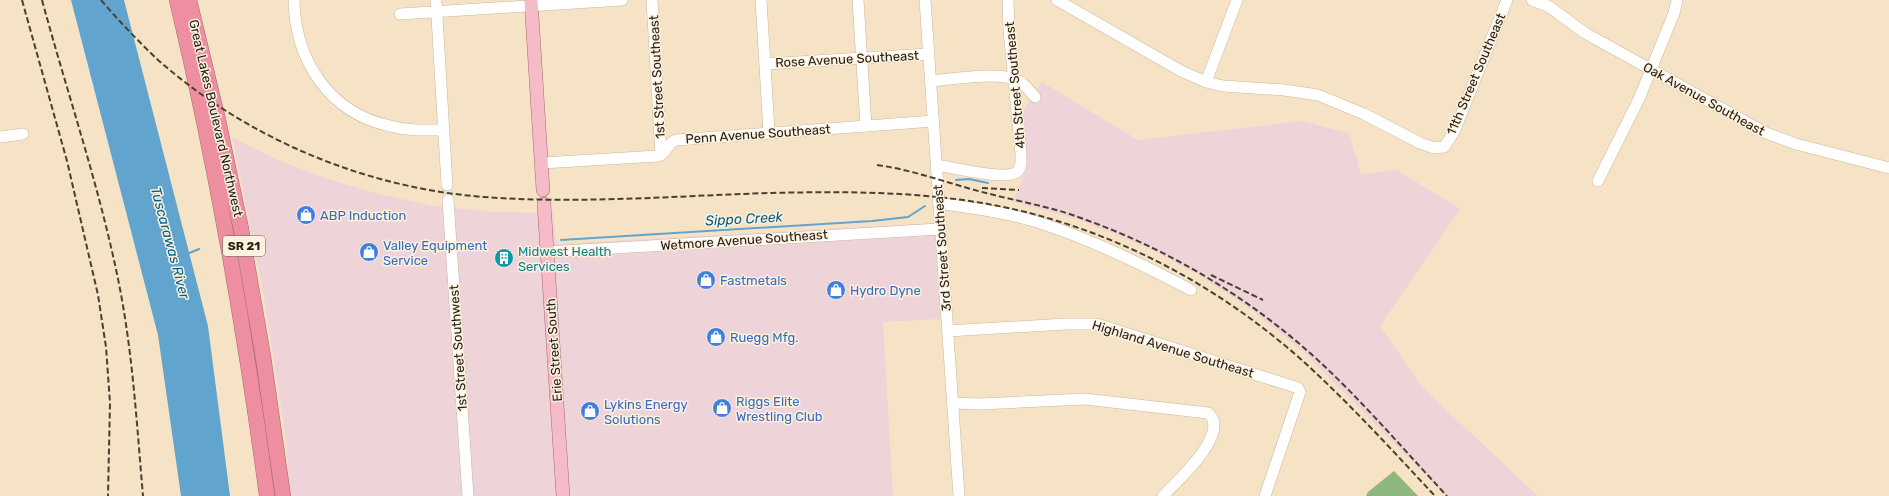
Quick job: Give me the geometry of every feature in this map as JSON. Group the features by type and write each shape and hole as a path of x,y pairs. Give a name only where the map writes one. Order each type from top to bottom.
{"highway":[{"name":"Great Lakes Boulevard Northwest","path":"177,0 205,124 223,216 253,389 267,496"},
{"name":"Great Lakes Boulevard Northwest","path":"189,0 218,120 241,229 264,364 283,496"}],"main road":[{"path":"531,3 544,190"},
{"name":"Erie Street South","path":"544,204 563,496"}],"street":[{"path":"294,0 295,24 301,45 310,66 322,85 348,108 378,123 411,130 444,130"},
{"path":"436,0 447,185"},
{"path":"400,14 531,3 622,0"},
{"name":"1st Street Southeast","path":"652,0 661,154"},
{"path":"761,0 769,132"},
{"path":"858,0 866,126"},
{"name":"3rd Street Southeast","path":"925,0 959,496"},
{"name":"4th Street Southeast","path":"936,165 1002,175 1012,174 1019,169 1022,154 1008,0"},
{"path":"1057,0 1181,71 1206,82 1238,0"},
{"name":"11th Street Southeast","path":"1206,82 1223,86 1284,90 1318,95 1364,114 1420,143 1434,148 1444,147 1454,132 1507,0"},
{"name":"Oak Avenue Southeast","path":"1532,0 1548,6 1585,33 1751,126 1780,139 1889,168"},
{"path":"1598,181 1633,111 1678,0"},
{"name":"Rose Avenue Southeast","path":"765,64 929,54"},
{"path":"931,81 1000,76 1014,78 1022,83 1035,97"},
{"name":"Penn Avenue Southeast","path":"661,154 668,144 676,140 934,121"},
{"path":"0,137 23,134"},
{"path":"542,163 661,154"},
{"name":"1st Street Southwest","path":"448,200 468,496"},
{"path":"938,203 1010,215 1037,222 1131,260 1191,290"},
{"name":"Wetmore Avenue Southeast","path":"547,252 940,229"},
{"name":"Highland Avenue Southeast","path":"948,331 1097,324 1282,382 1300,390 1300,396 1265,496"},
{"path":"952,403 981,404 1085,399 1204,412 1210,415 1214,420 1214,427 1210,442 1204,452 1163,496"}],"shaded area":[{"path":"1042,82 1138,140 1302,121 1349,133 1361,174 1397,170 1460,209 1380,326 1423,388 1538,496 1446,496 1307,355 1253,311 1199,275 1148,248 1080,220 1013,202 1027,168 1021,113"},
{"path":"232,137 278,160 328,179 379,194 434,206 493,212 553,213 557,244 935,223 941,319 883,322 893,496 291,496 284,427 264,298"}],"green space":[{"path":"1394,471 1418,496 1366,496 1368,492"}],"water":[{"name":"Tuscarawas River","path":"71,0 124,0 208,326 230,496 181,496 158,335"}],"waterway":[{"name":"Sippo Creek","path":"956,180 969,179 988,183"},
{"name":"Sippo Creek","path":"561,240 872,221 908,217 925,206"},
{"name":"Sippo Creek","path":"187,254 199,249"}],"railway":[{"path":"22,0 67,161 98,295 106,347 110,403 108,496"},
{"path":"42,0 94,180 120,289 137,418 143,496"},
{"path":"101,0 158,60 193,88 230,113 269,136 310,155 352,171 396,183 440,192 484,197 555,200 626,199 803,192 904,194 971,201 1004,207 1074,226 1145,255 1212,292 1244,314 1304,362 1338,394 1435,496"},
{"path":"877,165 891,167 997,196 1067,213 1144,244 1207,277 1266,317 1321,363 1369,411 1447,496"},
{"path":"982,188 1019,190"},
{"path":"1211,275 1263,300"}],"place":[{"name":"ABP Induction","path":"306,215"},
{"name":"Valley Equipment Service","path":"369,252"},
{"name":"Midwest Health Services","path":"504,258"},
{"name":"Fastmetals","path":"706,280"},
{"name":"Hydro Dyne","path":"836,290"},
{"name":"Ruegg Mfg.","path":"716,337"},
{"name":"Riggs Elite Wrestling Club","path":"722,408"},
{"name":"Lykins Energy Solutions","path":"590,411"}]}
